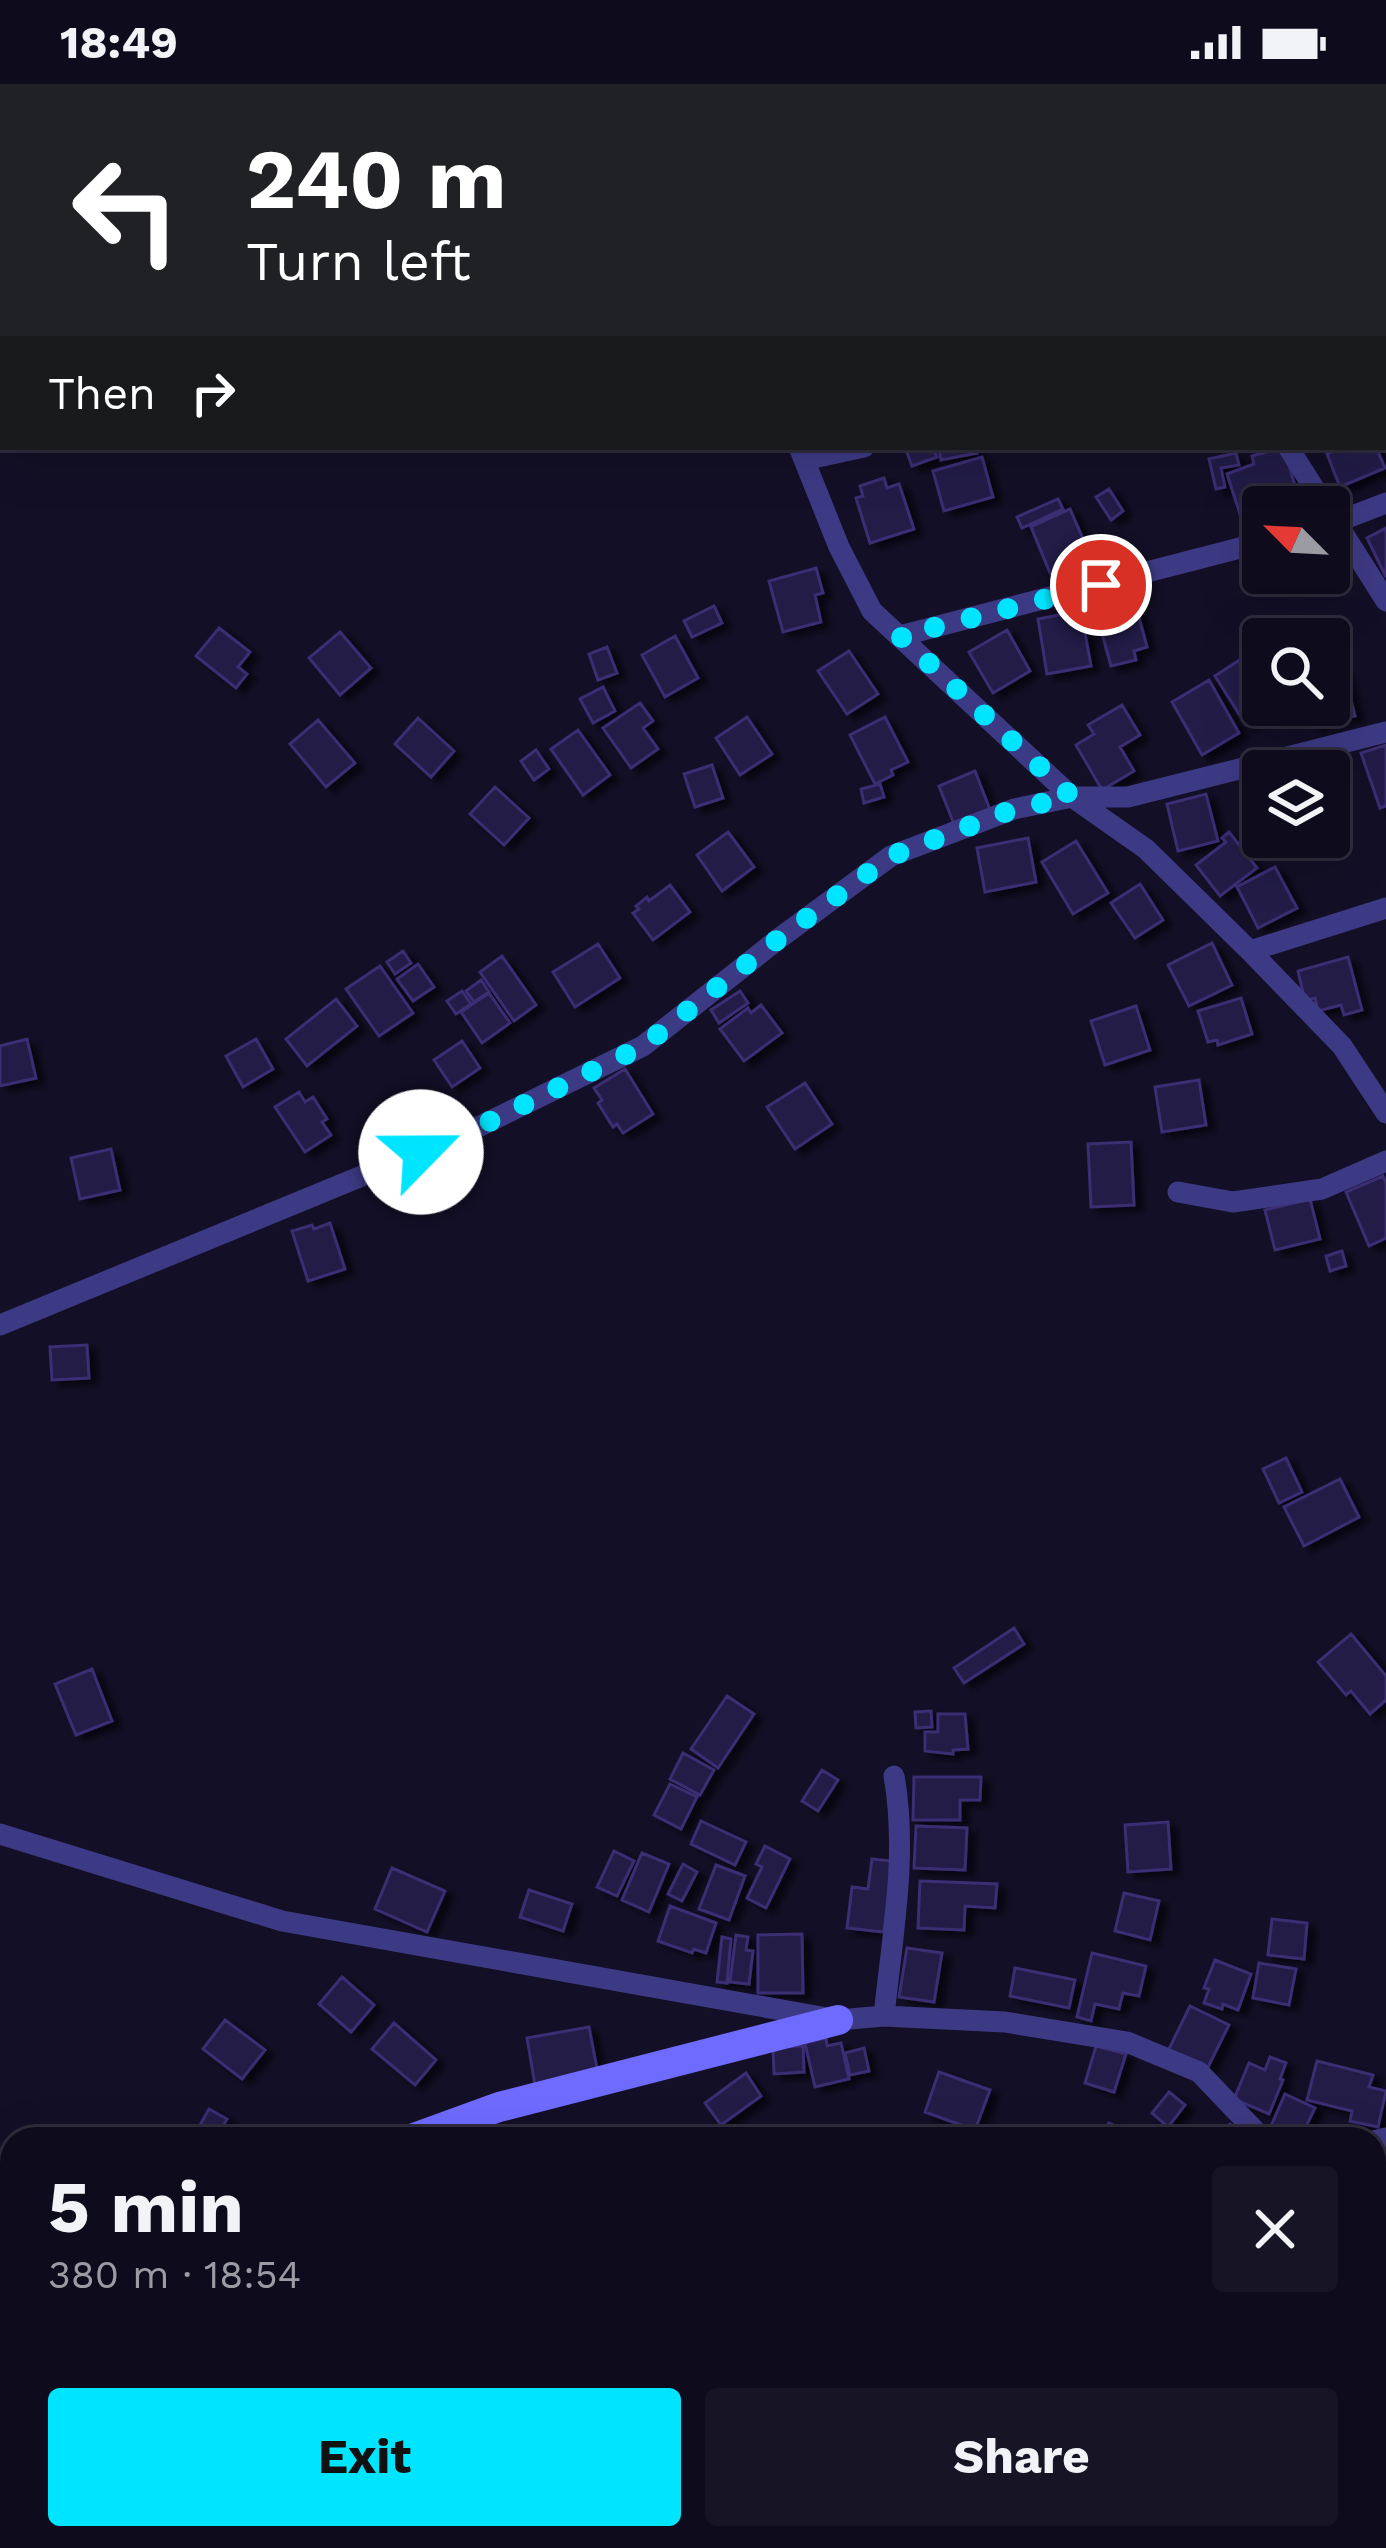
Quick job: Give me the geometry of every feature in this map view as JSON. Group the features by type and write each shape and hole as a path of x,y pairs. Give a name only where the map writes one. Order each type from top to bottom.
{"street":[{"path":"832,450 801,453 839,547 872,611 1072,797 1146,849 1250,950 1342,1046 1386,1113"},
{"path":"1290,450 1311,486"},
{"path":"1350,512 1386,503"},
{"path":"900,636 1242,547"},
{"path":"1350,547 1386,601"},
{"path":"0,1324 464,1134 643,1046 891,856 1014,809 1072,797 1128,797 1386,732"},
{"path":"1250,950 1386,908"},
{"path":"1178,1192 1233,1202 1322,1189 1386,1161"},
{"path":"884,2016 898,1874 894,1776"},
{"path":"0,1834 282,1921 838,2020"},
{"path":"444,2127 499,2107 838,2020 884,2016 1005,2022 1127,2042 1199,2072 1252,2127"}],"building":[{"path":"906,450 934,450 937,457 912,466"},
{"path":"939,450 977,453 941,460"},
{"path":"1284,450 1295,486 1242,486 1240,514 1227,474 1254,464 1252,456"},
{"path":"1377,450 1385,468 1340,486 1327,454"},
{"path":"1236,453 1239,465 1221,468 1225,487 1216,489 1209,459"},
{"path":"982,457 993,497 944,511 933,471"},
{"path":"884,478 887,488 899,484 914,529 870,543 856,498 863,496 860,486"},
{"path":"1109,489 1123,511 1111,520 1096,497"},
{"path":"1058,499 1063,509 1022,528 1017,517"},
{"path":"1070,509 1090,555 1050,573 1031,527"},
{"path":"1386,528 1386,577 1367,538"},
{"path":"1113,552 1119,570 1093,580 1086,562"},
{"path":"816,568 823,593 815,595 821,622 783,632 769,581"},
{"path":"1133,595 1147,647 1134,651 1136,660 1111,666 1094,605"},
{"path":"714,606 722,623 692,637 684,621"},
{"path":"1081,611 1091,666 1047,674 1038,619"},
{"path":"219,628 250,652 238,667 247,674 236,688 196,656"},
{"path":"1007,630 1030,671 993,693 969,652"},
{"path":"340,632 371,668 340,695 309,658"},
{"path":"675,636 698,678 665,697 642,655"},
{"path":"607,647 617,673 598,680 589,654"},
{"path":"849,651 878,694 847,714 818,671"},
{"path":"1242,658 1242,719 1215,676"},
{"path":"1209,680 1239,733 1202,755 1172,702"},
{"path":"603,687 615,711 593,723 580,699"},
{"path":"640,703 653,721 643,728 658,749 631,768 603,728"},
{"path":"1122,705 1140,735 1120,747 1134,771 1102,790 1076,745 1094,734 1088,725"},
{"path":"747,717 772,754 740,775 716,738"},
{"path":"885,717 908,762 875,784 850,735"},
{"path":"418,718 454,751 431,777 395,744"},
{"path":"318,720 355,763 326,787 290,744"},
{"path":"578,730 610,775 583,795 551,749"},
{"path":"1386,745 1386,806 1380,808 1361,753"},
{"path":"536,750 549,769 534,780 521,761"},
{"path":"712,765 723,798 695,807 684,774"},
{"path":"975,771 990,810 954,824 939,786"},
{"path":"880,784 884,797 864,803 861,789"},
{"path":"495,787 529,818 504,845 470,814"},
{"path":"1206,794 1218,841 1178,851 1167,804"},
{"path":"728,832 754,867 722,891 697,855"},
{"path":"1229,832 1242,849 1242,858 1249,858 1257,868 1220,896 1196,865 1226,842 1222,838"},
{"path":"1028,838 1036,882 985,892 977,848"},
{"path":"1076,841 1108,893 1073,914 1042,862"},
{"path":"1275,867 1297,908 1258,928 1237,887"},
{"path":"1140,884 1163,920 1135,938 1111,903"},
{"path":"670,885 690,912 653,940 633,913 647,897 649,901"},
{"path":"1212,943 1232,985 1189,1006 1168,965"},
{"path":"598,944 620,978 575,1007 553,972"},
{"path":"403,951 411,963 395,974 387,962"},
{"path":"502,956 536,1005 514,1021 480,972"},
{"path":"1348,957 1362,1010 1344,1015 1341,1005 1318,1011 1315,998 1305,1001 1298,971"},
{"path":"418,964 434,987 413,1001 397,979"},
{"path":"380,966 413,1013 379,1036 346,989"},
{"path":"481,980 489,992 474,1002 466,991"},
{"path":"462,991 471,1004 456,1014 447,1001"},
{"path":"740,991 748,1003 719,1023 711,1010"},
{"path":"489,993 510,1023 482,1043 461,1012"},
{"path":"1241,998 1252,1034 1218,1045 1217,1040 1208,1042 1198,1011"},
{"path":"336,999 357,1026 307,1066 286,1039"},
{"path":"761,1005 782,1033 744,1061 720,1029 748,1008 751,1013"},
{"path":"1136,1006 1150,1050 1105,1065 1091,1021"},
{"path":"27,1039 36,1078 0,1086 0,1046"},
{"path":"256,1039 273,1069 243,1087 226,1056"},
{"path":"462,1041 480,1068 452,1087 434,1060"},
{"path":"625,1069 653,1114 623,1133 617,1124 613,1127 594,1088"},
{"path":"1199,1080 1206,1125 1162,1132 1155,1087"},
{"path":"805,1083 832,1124 795,1149 767,1107"},
{"path":"299,1092 305,1102 313,1097 331,1135 305,1152 275,1107"},
{"path":"409,1101 426,1126 416,1133 422,1141 387,1165 365,1132"},
{"path":"1131,1142 1134,1205 1091,1207 1088,1144"},
{"path":"111,1149 120,1190 80,1199 71,1158"},
{"path":"1383,1176 1386,1238 1369,1246 1346,1192"},
{"path":"1310,1199 1320,1239 1275,1250 1265,1210"},
{"path":"330,1223 345,1269 308,1281 292,1231"},
{"path":"1342,1251 1346,1266 1330,1271 1326,1256"},
{"path":"87,1345 89,1378 52,1380 50,1347"},
{"path":"1286,1458 1302,1492 1279,1503 1263,1469"},
{"path":"1340,1479 1359,1517 1304,1546 1284,1507"},
{"path":"1014,1628 1024,1644 964,1683 954,1668"},
{"path":"1351,1634 1386,1676 1386,1700 1370,1714 1318,1662"},
{"path":"92,1669 112,1721 76,1735 55,1684"},
{"path":"727,1696 754,1714 718,1768 691,1749"},
{"path":"931,1711 932,1727 916,1728 915,1712"},
{"path":"938,1714 965,1714 968,1749 953,1750 953,1754 925,1751 925,1732 938,1732"},
{"path":"683,1753 714,1770 700,1795 670,1779"},
{"path":"822,1770 838,1780 818,1811 802,1801"},
{"path":"914,1777 981,1777 980,1800 960,1800 960,1820 913,1820"},
{"path":"670,1784 697,1797 681,1829 654,1815"},
{"path":"701,1821 746,1842 735,1865 691,1844"},
{"path":"1168,1822 1171,1869 1128,1872 1125,1825"},
{"path":"916,1826 967,1828 965,1870 914,1868"},
{"path":"765,1846 790,1859 766,1908 747,1898 762,1867 756,1864"},
{"path":"614,1851 634,1861 617,1896 597,1887"},
{"path":"642,1853 669,1864 649,1912 622,1900"},
{"path":"872,1859 892,1861 884,1932 847,1928 852,1887 868,1889"},
{"path":"683,1864 697,1872 682,1901 668,1894"},
{"path":"716,1865 745,1876 729,1920 699,1909"},
{"path":"392,1868 445,1891 427,1932 375,1909"},
{"path":"920,1881 997,1884 995,1908 965,1906 964,1930 918,1928"},
{"path":"529,1890 572,1904 563,1931 520,1917"},
{"path":"1124,1893 1159,1901 1150,1940 1115,1931"},
{"path":"670,1906 716,1923 706,1953 658,1941"},
{"path":"1272,1919 1307,1923 1304,1959 1268,1955"},
{"path":"802,1934 803,1993 758,1993 758,1935"},
{"path":"736,1935 748,1937 746,1950 753,1951 749,1984 730,1982"},
{"path":"722,1937 731,1939 727,1983 717,1982"},
{"path":"907,1948 942,1953 934,2002 899,1997"},
{"path":"1092,1953 1146,1966 1139,1996 1123,1993 1119,2009 1095,2004 1091,2021 1077,2017"},
{"path":"1215,1960 1251,1974 1238,2010 1204,2003 1209,1989 1204,1988"},
{"path":"1259,1963 1296,1969 1289,2005 1253,1998"},
{"path":"1015,1968 1075,1980 1069,2008 1010,1996"},
{"path":"342,1977 374,2005 351,2032 319,2004"},
{"path":"1190,2006 1229,2025 1206,2071 1167,2053"},
{"path":"225,2020 265,2050 242,2079 203,2049"},
{"path":"394,2023 436,2060 415,2085 372,2049"},
{"path":"589,2027 598,2074 535,2085 527,2038"},
{"path":"826,2038 827,2046 841,2043 849,2079 815,2087 805,2043"},
{"path":"803,2046 804,2072 774,2074 773,2047"},
{"path":"1096,2046 1126,2054 1114,2092 1085,2083"},
{"path":"864,2048 869,2071 850,2075 845,2053"},
{"path":"1270,2057 1286,2063 1269,2114 1234,2099 1249,2063 1265,2070"},
{"path":"1317,2061 1373,2075 1369,2087 1386,2091 1378,2127 1350,2121 1352,2111 1307,2100"},
{"path":"939,2072 990,2090 976,2127 925,2112"},
{"path":"746,2073 761,2096 721,2125 705,2103"},
{"path":"1169,2092 1185,2105 1168,2127 1152,2113"},
{"path":"1285,2094 1315,2108 1306,2127 1271,2127"},
{"path":"209,2109 227,2119 223,2127 199,2127"}],"route":[{"path":"421,1152 643,1046 891,856 1014,809 1072,797 900,636 1101,585"}]}
